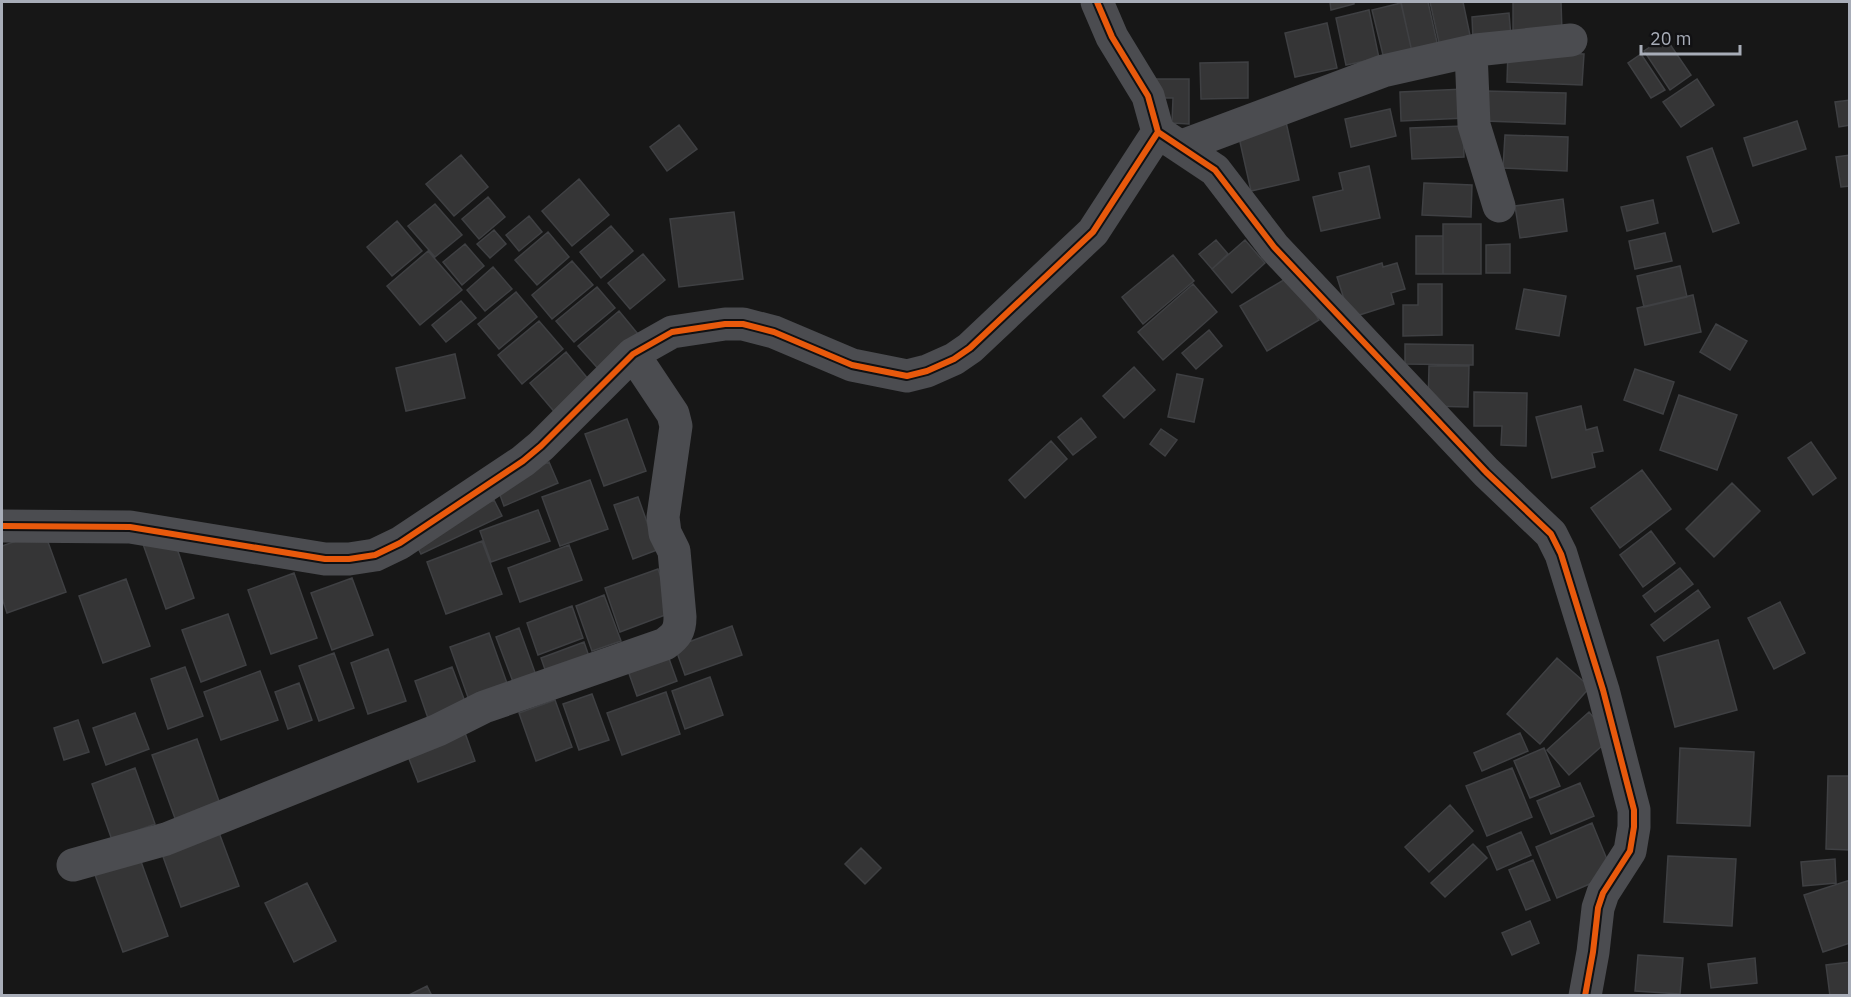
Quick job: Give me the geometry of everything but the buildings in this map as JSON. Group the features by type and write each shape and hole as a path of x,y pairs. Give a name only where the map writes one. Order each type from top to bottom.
{"street":[{"path":"1097,2 1112,37 1148,96 1170,139 1215,170 1274,247 1486,472 1551,534 1561,554 1603,690 1634,810 1635,827 1630,851 1603,894 1598,908 1585,996"},
{"path":"2,526 130,526 325,559 349,559 375,555 400,543 523,461 633,354 672,332 725,324 743,324 774,332 852,365 907,376 927,371 954,359 970,348 1093,232 1170,139 1383,71 1471,51 1571,40"},
{"path":"1471,51 1474,125 1499,207"},
{"path":"73,865 166,839 438,730 484,707 665,644 678,634 680,617 674,551 665,532 663,517 676,426 673,414 633,354"}],"cycle path":[{"path":"1097,2 1112,37 1148,96 1158,132 1215,170 1274,247 1486,472 1551,534 1561,554 1603,690 1634,810 1630,851 1603,893 1598,908 1585,996"},
{"path":"2,526 130,527 325,559 349,559 375,555 400,543 523,461 633,354 672,332 725,324 743,324 774,332 852,365 907,376 927,371 954,359 970,348 1093,232 1158,132"}]}
